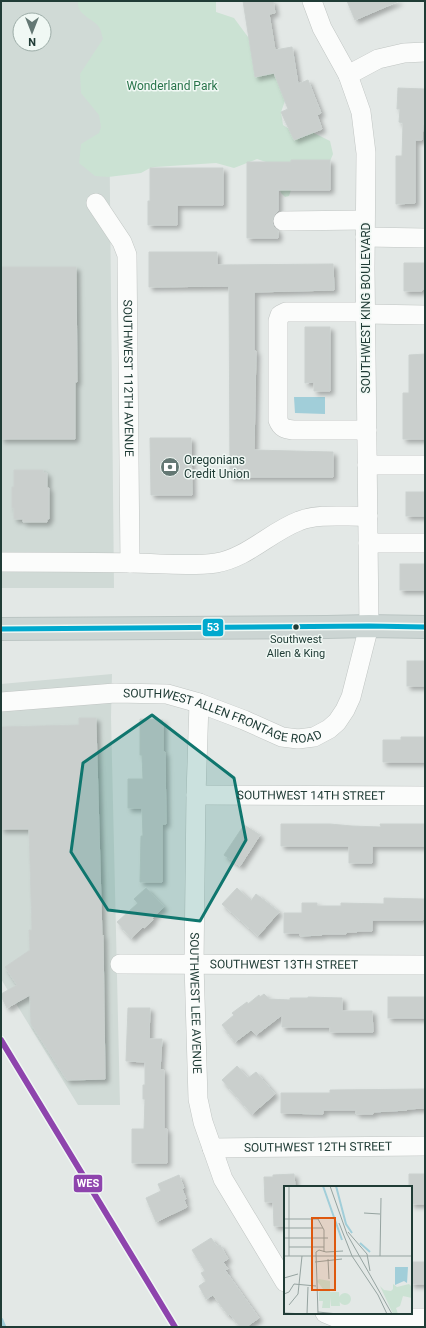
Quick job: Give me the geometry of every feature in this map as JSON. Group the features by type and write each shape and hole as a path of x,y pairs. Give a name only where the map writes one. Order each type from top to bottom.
{"main road":[{"path":"1,629 326,628 369,626 425,627"}],"street":[{"name":"SOUTHWEST KING BOULEVARD","path":"312,1 322,28 348,75 361,112 366,153 365,313 369,626"},
{"path":"348,75 378,59 404,53 425,52"},
{"name":"SOUTHWEST 112TH AVENUE","path":"96,202 122,242 127,255 130,563"},
{"path":"283,221 365,229 425,238"},
{"path":"367,430 293,430 285,429 280,425 278,420 278,321 280,315 286,312 425,315"},
{"path":"367,465 425,466"},
{"path":"1,562 199,565 217,563 232,558 286,526 301,520 318,517 368,516"},
{"path":"368,543 425,542"},
{"name":"SOUTHWEST ALLEN FRONTAGE ROAD","path":"1,702 122,693 167,694 199,703 244,720 282,737 298,739 314,737 329,730 337,722 345,710 351,696 369,626"},
{"name":"SOUTHWEST LEE AVENUE","path":"199,703 196,795 194,964 198,1099 203,1122 223,1179 284,1280"},
{"name":"SOUTHWEST 14TH STREET","path":"196,795 425,796"},
{"name":"SOUTHWEST 13TH STREET","path":"120,964 425,965"},
{"name":"SOUTHWEST 12TH STREET","path":"212,1148 425,1146"},
{"path":"331,1316 425,1318"}],"highlighted area":[{"path":"152,715 234,778 246,840 200,921 108,910 71,852 83,763"}],"shaded area":[{"path":"1,1 108,1 114,588 1,588"},
{"path":"112,674 111,717 120,1105 78,1105 1,979 1,684"}],"green space":[{"name":"Wonderland Park","path":"78,1 216,1 216,12 234,18 248,37 267,50 292,82 281,112 283,125 297,134 312,132 330,141 333,154 328,166 291,190 289,196 285,197 281,193 273,170 266,162 257,159 234,168 216,163 155,167 141,173 108,177 95,176 79,163 81,144 99,133 101,127 99,115 81,93 80,74 103,39 99,27 80,10"}],"water":[{"path":"294,397 325,397 325,414 295,413"}],"building":[{"path":"243,1 273,1 275,13 269,14 275,50 292,47 298,84 308,80 321,113 317,115 322,129 294,140 281,112 288,109 274,73 255,77"},
{"path":"347,1 399,1 355,20"},
{"path":"398,88 425,89 425,124 423,124 422,140 415,140 415,203 396,204 396,156 402,156 403,123 399,122 400,109 397,109"},
{"path":"291,160 330,160 330,190 278,190 278,211 274,215 272,221 273,226 278,231 278,238 247,238 247,162 291,162"},
{"path":"150,168 223,168 223,205 177,205 177,225 148,225"},
{"path":"149,252 217,252 217,265 333,264 334,290 254,292 254,351 256,351 254,450 333,452 333,477 230,477 229,286 149,287"},
{"path":"404,263 425,263 425,289 422,289 422,291 404,291"},
{"path":"1,267 76,267 77,382 75,382 75,439 1,439"},
{"path":"305,327 330,327 330,391 314,391 314,382 305,383"},
{"path":"425,354 425,439 403,439 403,393 409,393 409,355"},
{"path":"150,438 191,438 192,495 151,495"},
{"path":"14,470 43,470 43,473 47,473 47,488 49,488 49,519 47,519 47,522 23,522 23,519 14,519 14,508 12,508 12,487 14,487"},
{"path":"406,492 425,492 425,516 406,516"},
{"path":"400,564 425,564 425,590 400,590"},
{"path":"407,661 425,661 425,686 407,686"},
{"path":"79,718 96,718 102,937 103,935 105,1079 67,1080 31,1024 30,995 7,1008 1,996 1,994 17,985 5,967 30,950 29,930 32,930 29,829 1,829 1,727 79,725"},
{"path":"140,719 163,720 166,824 162,824 162,882 140,882 141,836 143,836 142,808 128,808 128,779 143,779 142,755 140,755"},
{"path":"401,737 425,737 425,762 383,762 383,740 401,740"},
{"path":"281,824 330,824 381,827 380,824 425,824 425,846 372,846 372,863 349,863 349,846 281,846"},
{"path":"244,825 260,835 240,866 224,855"},
{"path":"146,888 164,907 152,918 153,920 131,938 117,922 138,903 134,899"},
{"path":"237,888 251,901 256,894 279,912 258,936 222,904"},
{"path":"384,898 424,899 423,920 372,920 372,931 346,932 346,934 300,936 300,933 284,933 284,913 302,913 302,903 317,903 317,906 341,906 341,903 384,904"},
{"path":"264,994 269,999 290,1000 290,998 308,997 342,998 342,1011 372,1011 373,1032 330,1032 330,1027 282,1027 282,1015 256,1035 251,1030 235,1042 222,1025 234,1015 232,1013 247,1002 248,1004 259,995 260,997"},
{"path":"388,997 425,997 425,1018 388,1018"},
{"path":"128,1008 150,1008 149,1039 162,1039 160,1070 164,1070 164,1129 167,1129 167,1163 132,1163 132,1129 144,1129 145,1099 143,1099 143,1085 145,1085 145,1062 126,1061"},
{"path":"237,1066 248,1078 256,1072 275,1094 252,1114 222,1080"},
{"path":"424,1089 425,1108 373,1112 373,1114 356,1114 356,1110 323,1110 323,1114 281,1113 281,1093 330,1093 330,1090"},
{"path":"294,1174 295,1186 284,1186 284,1226 274,1226 273,1202 265,1202 264,1177 273,1177 273,1175"},
{"path":"409,1174 424,1174 425,1204 412,1204 412,1186 409,1186"},
{"path":"179,1175 184,1188 182,1189 187,1207 156,1222 146,1198 161,1191 158,1184"},
{"path":"211,1238 217,1246 220,1245 228,1259 223,1262 228,1269 225,1270 259,1318 246,1327 240,1327 230,1314 228,1315 213,1295 206,1299 199,1286 206,1281 201,1273 205,1271 192,1250"},
{"path":"412,1262 425,1262 425,1284 412,1284"}],"waterway":[{"path":"1,1320 4,1327"}],"transit line":[{"name":"53","path":"1,629 369,626 425,627"},
{"name":"WES","path":"1,1040 175,1327"}],"place":[{"name":"Oregonians Credit Union","path":"170,467"},
{"name":"Southwest Allen & King","path":"296,627"}]}
